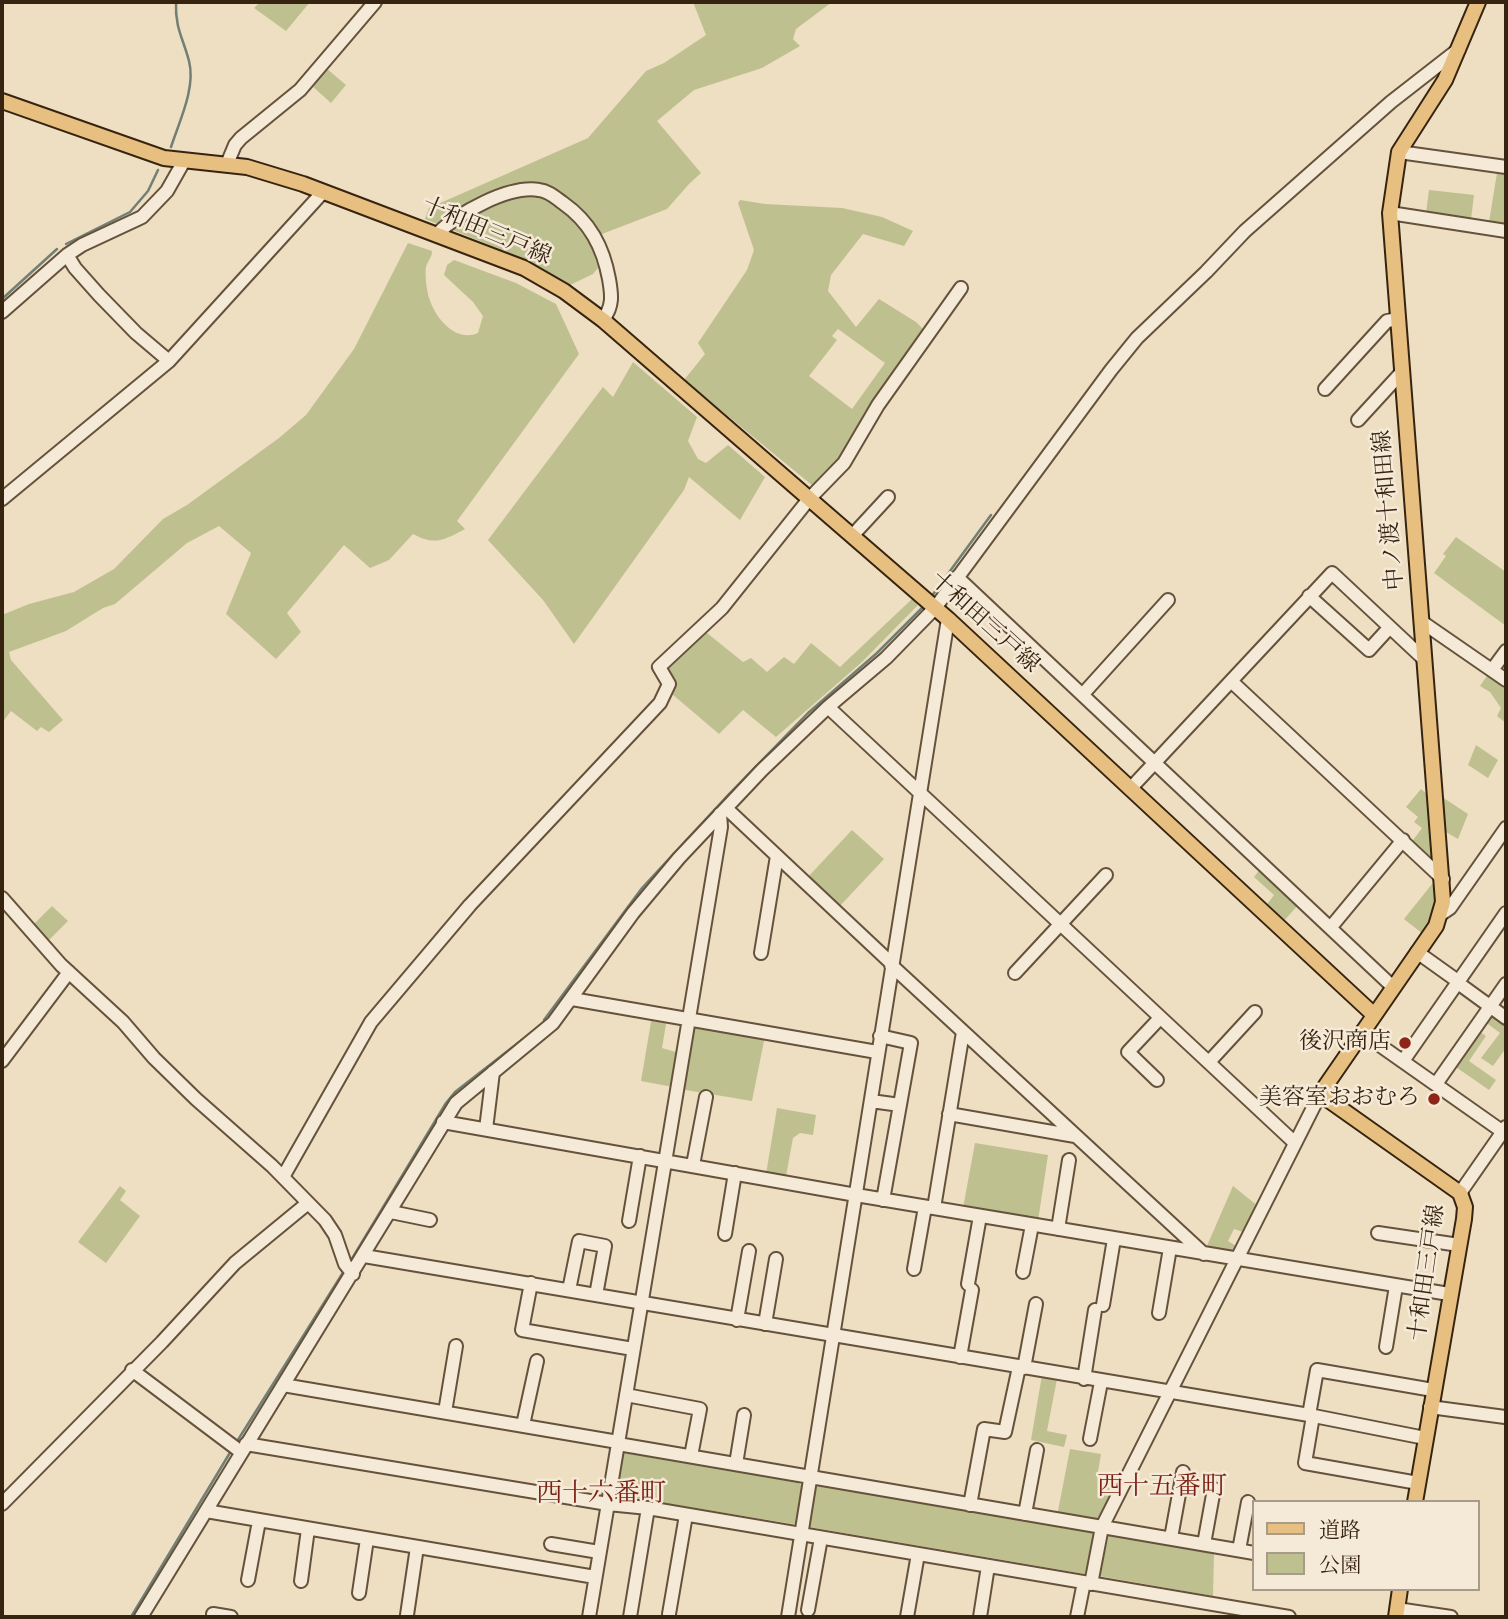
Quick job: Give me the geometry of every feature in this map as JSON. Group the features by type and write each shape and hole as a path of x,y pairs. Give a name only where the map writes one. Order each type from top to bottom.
{"main road":[{"name":"中ノ渡十和田線","path":"1373,1014 1441,914 1443,879 1390,213 1399,152 1445,80 1478,2"},
{"name":"十和田三戸線","path":"2,101 164,158 227,164 272,173 524,268 564,291 603,320 948,619 1373,1014"},
{"path":"1320,1094 1373,1014"},
{"name":"十和田三戸線","path":"1320,1094 1460,1193 1465,1207 1415,1500"},
{"path":"1396,1613 1401,1591"}],"street":[{"path":"227,164 241,138 300,90 375,2"},
{"path":"141,1617 206,1511 239,1448 283,1385 349,1269 364,1256 443,1122 462,1097 545,1031 572,999 654,886 723,811 828,707 886,658 935,608 1137,338 1290,190 1391,102 1459,49"},
{"path":"1399,152 1506,167"},
{"path":"2,312 67,255 82,245 142,217 167,191 184,161"},
{"path":"437,234 446,225 486,202 530,190 549,193 573,210 596,238 602,250 612,296 610,310 603,320"},
{"path":"2,499 169,361 323,192"},
{"path":"1390,213 1506,231"},
{"path":"67,255 99,295 136,333 169,361"},
{"path":"284,1177 371,1022 470,905 660,703 669,684 659,667 722,608 809,499 844,463 878,405 961,288"},
{"path":"1325,389 1387,321 1398,319"},
{"path":"1358,420 1402,372"},
{"path":"852,536 888,497"},
{"path":"1130,789 1332,573 1425,660"},
{"path":"957,577 1392,987"},
{"path":"1309,596 1369,650 1389,628"},
{"path":"1083,694 1168,600"},
{"path":"789,1617 918,792 948,619"},
{"path":"1422,622 1506,680"},
{"path":"1492,670 1506,651"},
{"path":"1231,681 1443,879"},
{"path":"828,707 1295,1143"},
{"path":"723,811 777,856 1204,1254"},
{"path":"589,1617 723,811"},
{"path":"1441,914 1450,908 1506,828"},
{"path":"1331,927 1403,840"},
{"path":"761,953 777,856"},
{"path":"1015,973 1106,875"},
{"path":"2,898 69,972 123,1021 154,1058 284,1177 325,1220 335,1235 349,1269"},
{"path":"1403,1061 1506,913"},
{"path":"1417,952 1506,1018"},
{"path":"2,1061 69,972"},
{"path":"1436,1084 1506,984"},
{"path":"572,999 877,1052"},
{"path":"1209,1062 1255,1012"},
{"path":"1157,1080 1128,1052 1160,1018"},
{"path":"914,1269 949,1114 963,1032"},
{"path":"1361,1032 1505,1131 1460,1193"},
{"path":"880,1036 911,1043 883,1200"},
{"path":"485,1129 493,1072"},
{"path":"1077,1617 1102,1527 1320,1094"},
{"path":"693,1165 706,1097"},
{"path":"871,1101 900,1105"},
{"path":"949,1114 1076,1136"},
{"path":"443,1122 929,1208 1450,1294"},
{"path":"629,1221 640,1156"},
{"path":"1058,1229 1069,1160"},
{"path":"725,1234 735,1173"},
{"path":"2,1504 235,1263 308,1203"},
{"path":"391,1212 430,1220"},
{"path":"960,1357 980,1216"},
{"path":"1023,1272 1032,1225"},
{"path":"1378,1233 1459,1245"},
{"path":"1084,1379 1114,1239"},
{"path":"569,1290 579,1241 605,1246 596,1294"},
{"path":"1159,1313 1170,1248"},
{"path":"737,1320 749,1251"},
{"path":"364,1256 1311,1416 1425,1438"},
{"path":"765,1324 776,1259"},
{"path":"531,1283 522,1330 633,1349"},
{"path":"1386,1347 1396,1286"},
{"path":"970,1506 984,1429 1006,1432 1036,1304"},
{"path":"446,1412 456,1346"},
{"path":"523,1425 537,1361"},
{"path":"132,1370 239,1448 648,1508 1087,1583 1246,1614 1289,1617"},
{"path":"1418,1483 1305,1463 1317,1370 1433,1391"},
{"path":"1090,1439 1101,1382"},
{"path":"283,1385 523,1425 811,1479 1252,1553"},
{"path":"626,1395 700,1409 691,1456"},
{"path":"1430,1407 1505,1417"},
{"path":"736,1464 744,1415"},
{"path":"1026,1514 1037,1450"},
{"path":"1171,1538 1183,1472"},
{"path":"1204,1544 1214,1489"},
{"path":"1239,1550 1248,1502"},
{"path":"630,1617 648,1508"},
{"path":"206,1511 595,1577"},
{"path":"668,1614 687,1515"},
{"path":"248,1580 259,1521"},
{"path":"301,1581 308,1529"},
{"path":"808,1611 821,1538"},
{"path":"359,1593 367,1539"},
{"path":"551,1544 599,1552"},
{"path":"407,1615 417,1547"},
{"path":"908,1617 918,1554"},
{"path":"980,1617 988,1566"},
{"path":"1396,1613 1451,1617"},
{"path":"213,1617 213,1614 231,1617"}],"green space":[{"path":"260,2 310,2 286,31 254,8"},
{"path":"693,2 832,2 796,29 793,39 800,46 762,68 694,90 657,121 701,173 667,209 589,239 598,268 593,274 570,285 522,258 425,219 429,208 588,138 646,71 664,63 706,35"},
{"path":"326,68 346,85 331,103 311,85"},
{"path":"1497,173 1506,174 1506,224 1489,222"},
{"path":"1429,190 1474,195 1471,219 1426,213"},
{"path":"740,200 842,208 882,217 913,231 904,246 863,234 831,275 828,291 856,327 879,299 916,322 925,331 864,414 835,466 813,486 684,380 705,354 698,343 747,270 754,250 738,203","holes":["838,329 885,363 852,409 809,376 837,340 832,336"]},
{"path":"408,243 432,251 426,269 429,298 438,316 452,330 460,334 478,333 483,316 473,302 444,275 447,265 454,260 516,283 556,304 579,354 457,521 465,529 434,541 413,534 389,560 370,568 344,545 287,613 301,632 276,659 226,614 251,553 219,526 187,543 115,604 103,608 66,631 9,652 11,660 63,720 49,732 41,727 37,731 11,711 2,723 2,615 29,604 74,592 114,569 163,519 187,505 306,415 354,349"},
{"path":"633,362 697,417 688,441 698,459 706,463 728,445 765,477 740,520 689,477 684,490 574,644 543,600 488,540 603,387 613,397"},
{"path":"1456,537 1506,572 1506,626 1434,573 1446,556 1443,554"},
{"path":"912,599 918,605 862,662 776,737 743,710 719,734 672,694 674,679 663,668 702,629 743,662 751,658 767,672 784,657 794,664 811,643 840,667"},
{"path":"1489,673 1506,685 1506,723 1497,716 1501,708 1490,692 1480,686"},
{"path":"1476,745 1498,760 1488,778 1468,765"},
{"path":"1421,789 1432,798 1437,867 1411,843 1422,828 1414,822 1418,817 1406,807"},
{"path":"1442,797 1468,814 1458,839 1444,831"},
{"path":"852,830 884,859 838,908 806,879"},
{"path":"1261,868 1299,904 1283,922 1265,907 1274,895 1254,877"},
{"path":"1432,884 1439,889 1438,904 1423,934 1404,919"},
{"path":"52,906 68,921 49,940 34,924"},
{"path":"1492,1011 1506,1021 1506,1048 1493,1066 1481,1058 1500,1033 1484,1021"},
{"path":"652,1016 667,1018 662,1048 679,1053 673,1087 641,1081"},
{"path":"691,1024 765,1036 752,1101 680,1089"},
{"path":"1477,1030 1486,1036 1469,1061 1496,1080 1489,1090 1453,1065"},
{"path":"777,1108 816,1115 813,1135 800,1133 793,1138 786,1176 766,1174"},
{"path":"975,1143 1048,1155 1038,1221 963,1208"},
{"path":"120,1186 126,1191 120,1200 140,1216 106,1263 78,1242"},
{"path":"1233,1186 1258,1206 1243,1232 1234,1229 1228,1241 1236,1246 1232,1253 1206,1248"},
{"path":"1042,1375 1057,1379 1047,1431 1067,1435 1064,1447 1031,1440"},
{"path":"1070,1449 1101,1454 1097,1478 1116,1483 1098,1524 1057,1516"},
{"path":"625,1453 798,1482 803,1487 799,1525 615,1495 621,1456"},
{"path":"817,1484 1095,1530 1085,1574 809,1527"},
{"path":"1109,1535 1214,1553 1213,1596 1099,1576"}],"waterway":[{"path":"171,147 186,105 191,71 178,26 176,2"},
{"path":"66,244 130,212 148,191 158,170"},
{"path":"2,299 57,249"},
{"path":"931,597 991,515"},
{"path":"544,1020 642,888 808,713 877,653 923,607"},
{"path":"350,1262 446,1103 455,1092 532,1032"},
{"path":"236,1443 344,1271"},
{"path":"131,1617 231,1451"}],"place":[{"name":"後沢商店","path":"1405,1043"},
{"name":"美容室おおむろ","path":"1434,1099"}],"district":[{"name":"西十五番町","path":"1162,1488"},
{"name":"西十六番町","path":"601,1495"}]}
